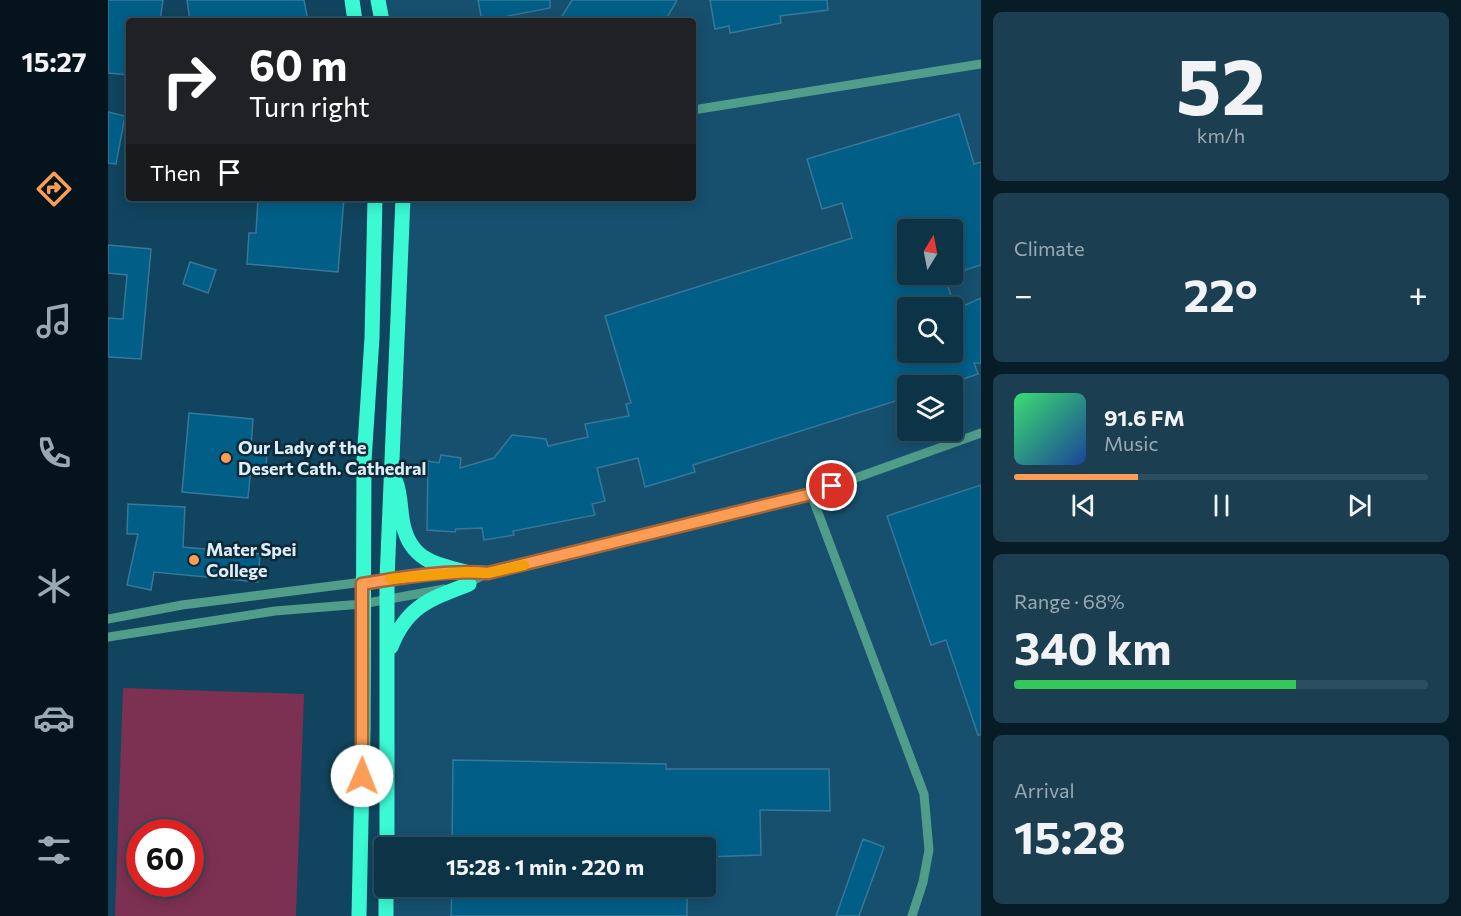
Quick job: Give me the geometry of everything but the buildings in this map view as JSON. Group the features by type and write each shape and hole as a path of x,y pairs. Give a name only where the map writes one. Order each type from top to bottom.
{"main road":[{"path":"352,0 355,18"},
{"path":"378,0 381,18"},
{"path":"359,916 363,729 363,461 372,338 375,201"},
{"path":"387,837 387,579 403,201"},
{"path":"363,461 391,465"},
{"path":"391,465 399,489 403,525 409,543 430,562 467,578"},
{"path":"388,653 399,627 421,605 467,578"},
{"path":"386,897 386,916"}],"lane":[{"path":"696,110 981,64"},
{"path":"108,637 275,611 387,600 467,578 811,494 981,433"},
{"path":"811,494 924,794 929,850 923,882 912,916"},
{"path":"108,619 182,605 362,584 387,579 467,578"}],"shaded area":[{"path":"378,0 981,0 981,916 386,916 386,897 716,897 716,837 387,837 403,201 696,201 696,18 381,18"},
{"path":"123,688 304,694 296,916 115,916"}],"slow traffic":[{"path":"390,579 466,572 488,573 524,565"}],"place":[{"name":"Our Lady of the Desert Cath. Cathedral","path":"226,458"},
{"name":"Mater Spei College","path":"194,560"}],"route":[{"path":"362,776 362,584 387,579 466,572 488,573 811,494 832,486"}]}
